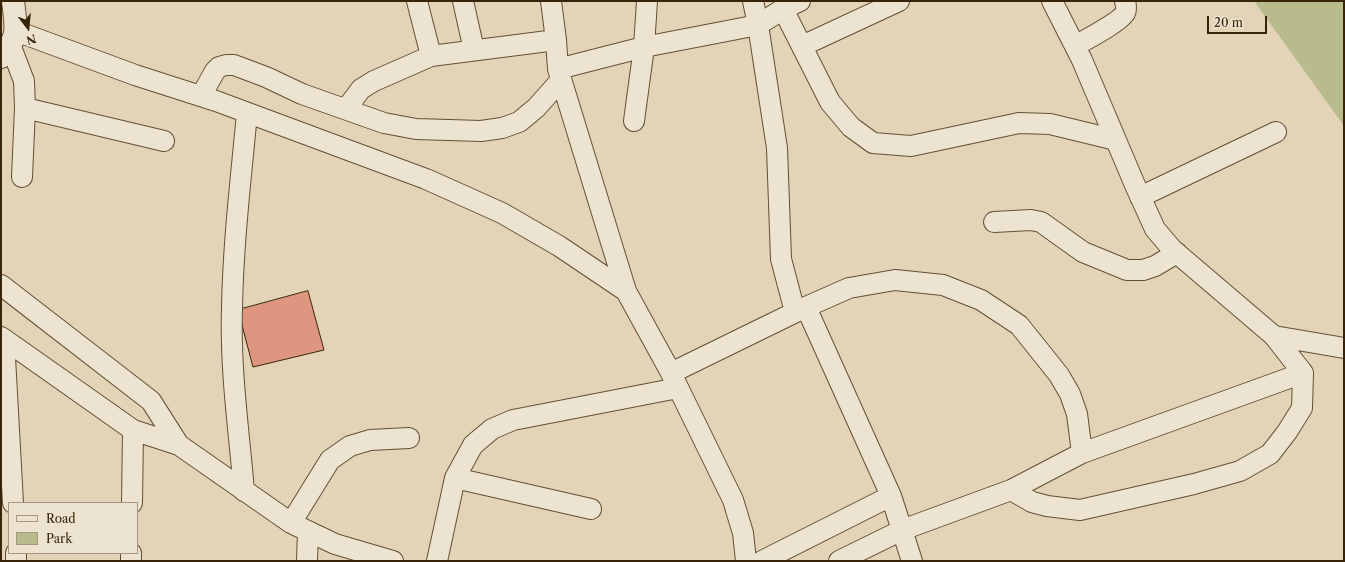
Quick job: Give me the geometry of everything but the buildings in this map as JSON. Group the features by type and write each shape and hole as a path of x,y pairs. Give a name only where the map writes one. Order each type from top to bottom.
{"street":[{"path":"12,1 9,45 24,80 25,108 22,177"},
{"path":"417,1 431,56"},
{"path":"463,1 474,50"},
{"path":"551,1 559,74 626,291 674,381 733,500 743,533 746,561"},
{"path":"634,121 644,47 646,1"},
{"path":"753,1 777,148 782,258 800,309 891,496 912,561"},
{"path":"802,46 899,1"},
{"path":"1011,490 1032,502 1047,506 1080,510 1194,484 1240,470 1270,454 1288,432 1302,408 1302,373 1274,336 1177,253 1155,229 1075,46 1052,1"},
{"path":"1075,46 1117,21 1125,14 1125,1"},
{"path":"201,96 219,67 234,65 266,77 302,94 384,123 416,129 481,131 502,128 519,122 536,108 559,74 644,47 758,25 792,5 802,46 830,102 851,128 872,143 911,146 1019,123 1050,124 1116,140"},
{"path":"346,109 361,89 374,81 431,56 556,40"},
{"path":"9,45 135,75 201,96 426,179 502,213 559,246 626,291"},
{"path":"25,108 164,141"},
{"path":"244,491 233,375 232,310 235,245 247,113"},
{"path":"1140,197 1276,132"},
{"path":"994,222 1031,220 1041,222 1084,252 1127,270 1143,270 1155,266 1177,253"},
{"path":"437,561 455,478 473,446 492,429 513,420 674,381 800,309 849,288 895,280 943,285 981,300 1019,325 1059,375 1070,394 1077,414 1082,453"},
{"path":"1,285 151,401 179,445"},
{"path":"1274,336 1344,348"},
{"path":"2,338 6,464 13,502"},
{"path":"2,338 133,430 179,445 244,491 299,527 335,544 393,561"},
{"path":"839,561 902,530 1011,490 1082,453 1302,373"},
{"path":"132,502 133,430"},
{"path":"307,561 299,527 330,460 350,446 370,440 409,438"},
{"path":"455,478 591,509"},
{"path":"762,561 891,496"}],"green space":[{"path":"1254,1 1344,1 1344,126"}]}
